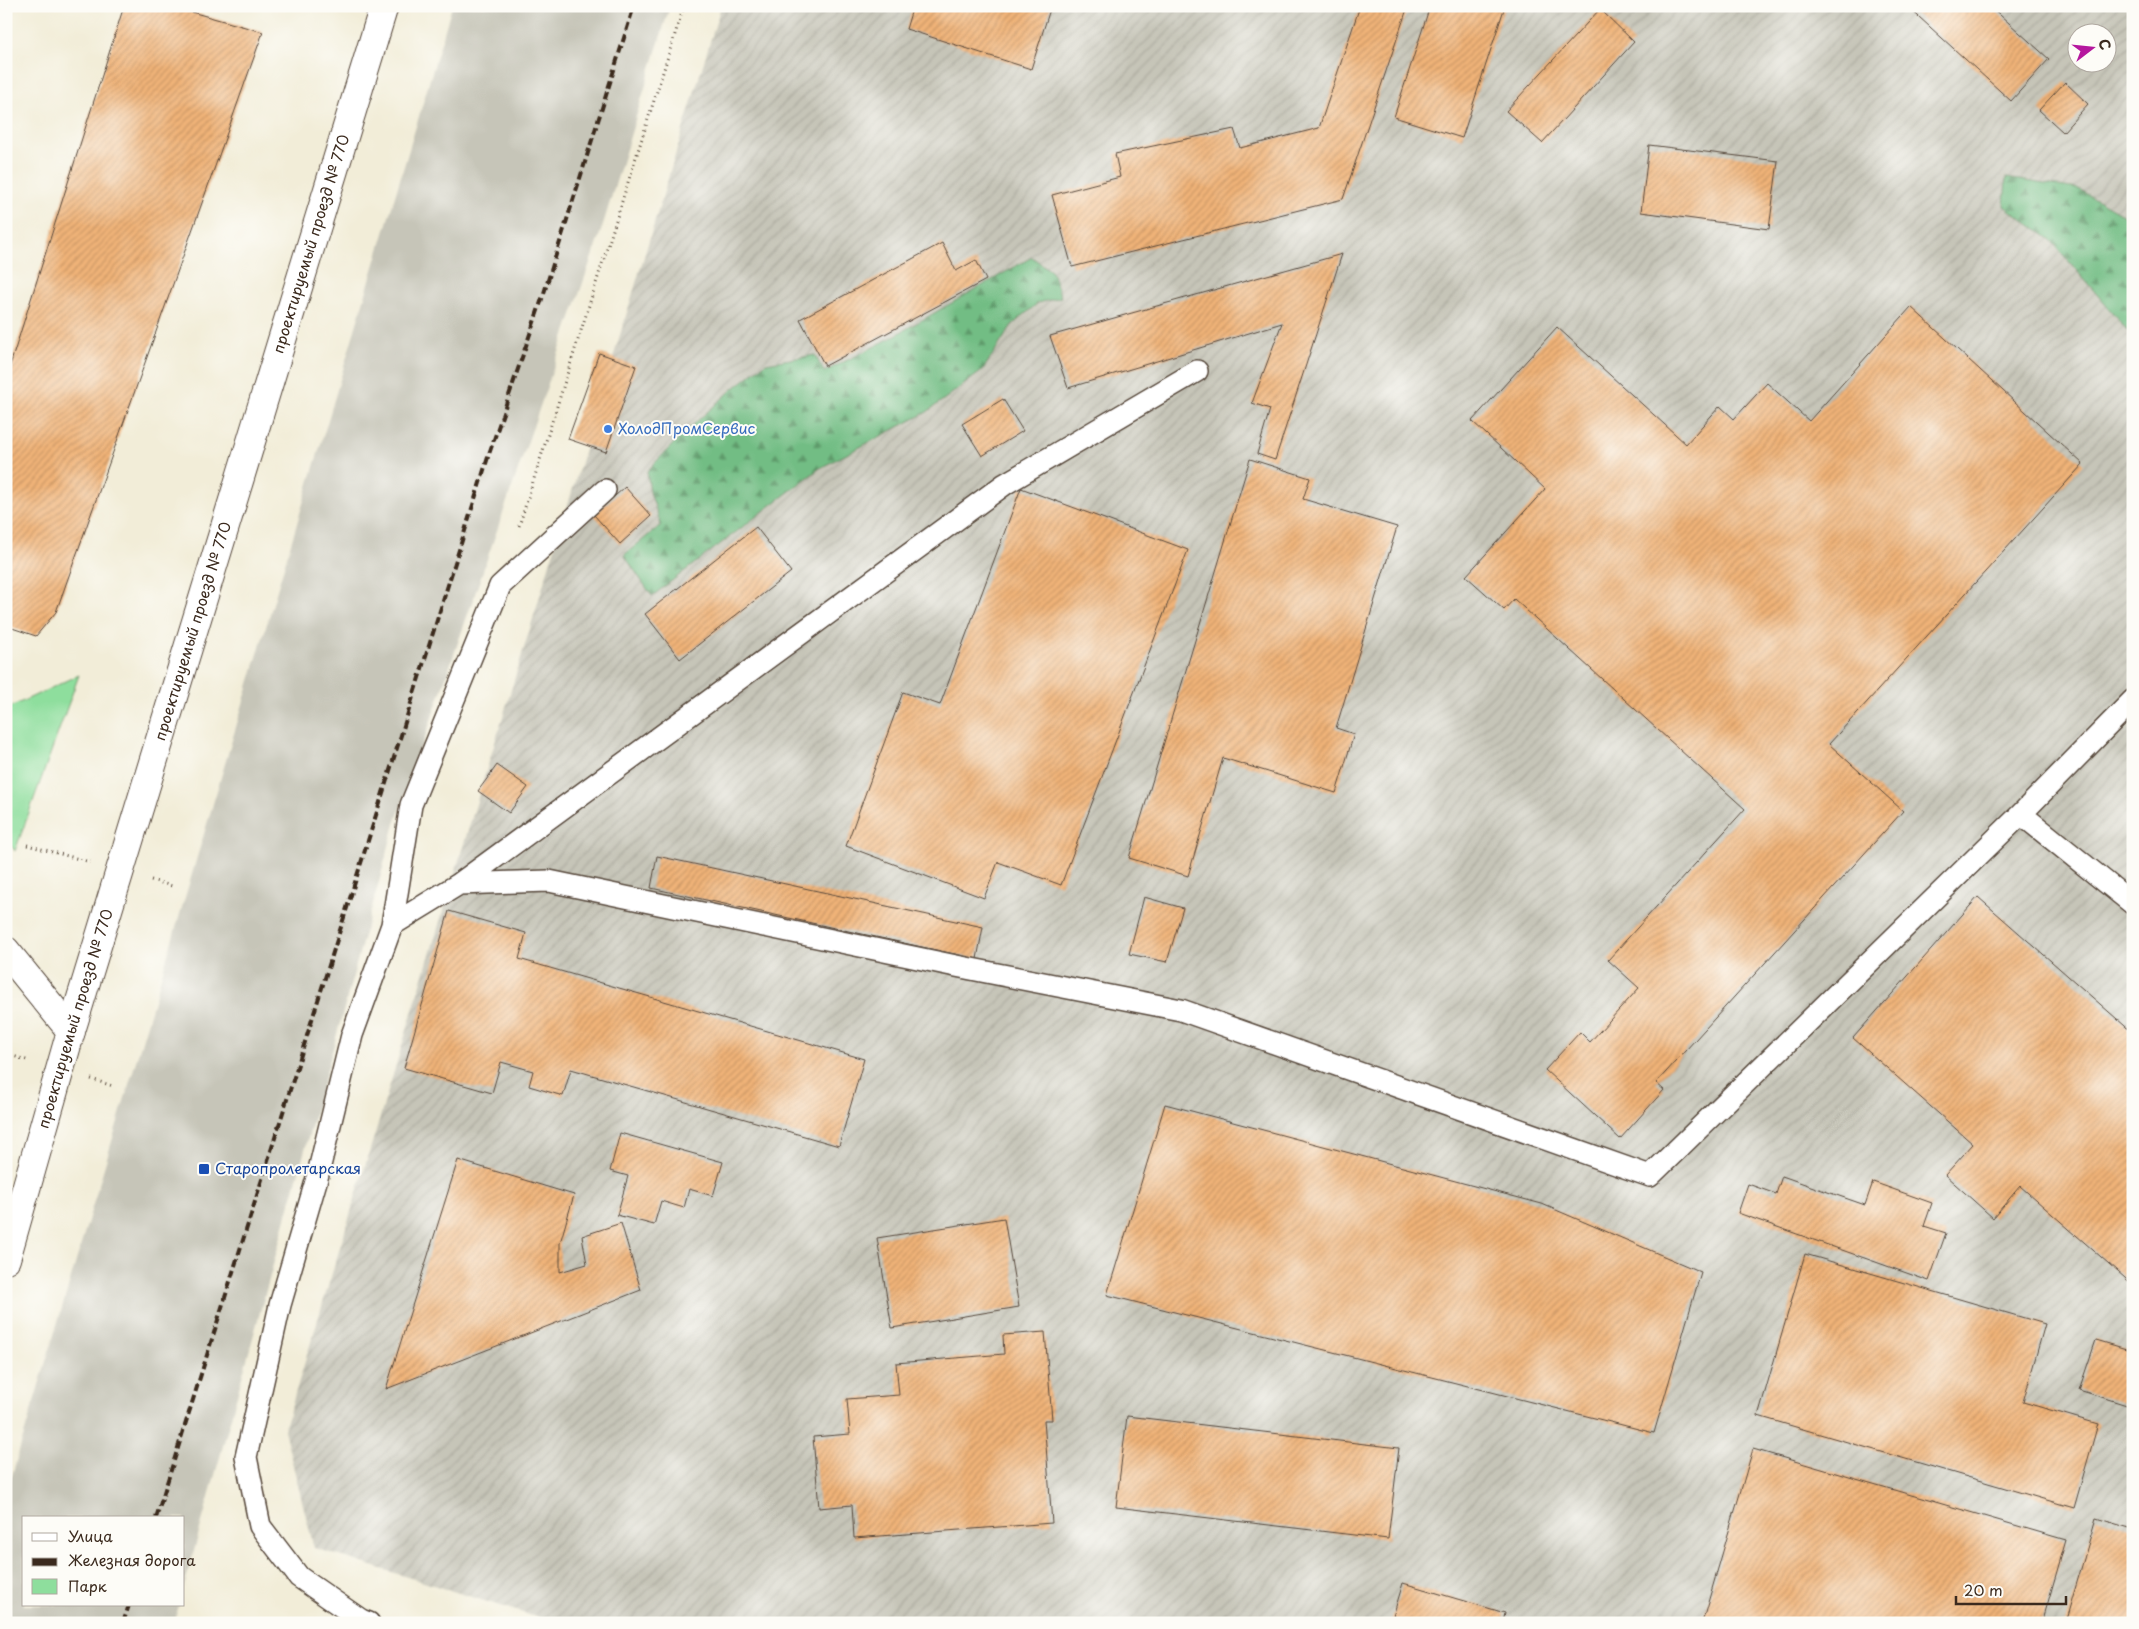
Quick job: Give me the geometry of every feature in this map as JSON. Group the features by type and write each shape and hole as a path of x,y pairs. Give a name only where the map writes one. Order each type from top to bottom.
{"street":[{"name":"проектируемый проезд № 770","path":"7,1256 71,1031 384,6"},
{"path":"6,951 71,1031"}],"lane":[{"path":"392,925 460,884 1005,484 1197,371"},
{"path":"369,1623 299,1577 260,1526 246,1457 280,1305 317,1178 352,1035 392,925 411,805 500,586 605,490"},
{"path":"460,884 549,881 956,966 1181,1010 1650,1176 2021,814 2133,700"},
{"path":"2021,814 2133,904"}],"path":[{"path":"518,529 684,6"}],"shaded area":[{"path":"452,6 670,6 601,231 395,824 185,1583 185,1516 22,1516 22,1606 179,1606 174,1623 6,1623 6,1495"},
{"path":"721,6 2133,6 2133,1623 555,1623 314,1548 284,1430"}],"green space":[{"path":"2006,178 2078,189 2133,221 2133,337 2050,239 2004,206"},
{"path":"1032,257 1052,272 1061,297 1038,303 1012,325 982,371 927,412 820,468 652,596 624,555 661,525 650,492 647,471 685,432 734,388 766,363 815,355 824,372 887,340"},
{"path":"79,675 15,851 6,840 6,709"}],"building":[{"path":"124,6 170,6 263,32 56,612 36,636 6,626 6,378"},
{"path":"913,6 1051,6 1031,69 906,29"},
{"path":"1360,6 1408,6 1343,199 1072,267 1052,195 1120,177 1115,154 1234,129 1240,148 1319,128"},
{"path":"1430,6 1505,6 1462,138 1394,117"},
{"path":"1907,6 1990,6 2049,59 2011,101"},
{"path":"1600,9 1634,42 1542,143 1506,111"},
{"path":"2065,82 2088,104 2063,132 2039,110"},
{"path":"1649,145 1778,161 1769,229 1641,212"},
{"path":"942,243 956,271 976,260 986,280 825,366 800,319"},
{"path":"1342,254 1275,460 1257,454 1270,409 1252,403 1282,323 1068,388 1050,336"},
{"path":"1911,307 2083,464 1829,744 1903,811 1656,1083 1664,1090 1620,1139 1545,1070 1580,1032 1590,1042 1639,988 1608,960 1745,809 1514,599 1504,610 1466,576 1545,489 1472,421 1557,327 1686,444 1720,406 1734,419 1767,383 1809,421"},
{"path":"599,353 636,366 606,452 568,439"},
{"path":"1003,399 1023,431 982,456 962,424"},
{"path":"1250,459 1310,478 1303,499 1397,527 1336,728 1354,734 1336,793 1223,758 1188,876 1129,858"},
{"path":"625,487 651,516 620,544 594,515"},
{"path":"1021,488 1188,550 1061,885 998,862 984,898 846,846 903,692 940,705"},
{"path":"756,527 791,572 680,659 645,614"},
{"path":"497,765 528,787 509,813 478,791"},
{"path":"657,856 983,927 977,959 651,888"},
{"path":"1144,897 1183,908 1167,962 1129,954"},
{"path":"1978,897 2133,1033 2133,1285 2020,1186 1993,1218 1945,1175 1973,1144 1853,1038"},
{"path":"449,911 526,933 519,959 864,1059 839,1146 571,1069 563,1096 529,1086 533,1071 501,1062 492,1093 404,1068"},
{"path":"1165,1104 1542,1204 1701,1272 1654,1433 1107,1295"},
{"path":"620,1133 723,1162 713,1196 689,1189 684,1208 661,1201 654,1225 617,1215 628,1176 610,1171"},
{"path":"458,1160 574,1195 560,1243 560,1272 587,1264 582,1236 621,1223 641,1290 386,1389"},
{"path":"1782,1176 1865,1205 1873,1182 1932,1203 1924,1226 1946,1233 1929,1281 1738,1213 1748,1184 1776,1194"},
{"path":"1004,1218 1019,1307 892,1328 877,1238"},
{"path":"1805,1254 2045,1324 2023,1402 2098,1424 2074,1508 1758,1416"},
{"path":"1045,1332 1052,1420 1044,1420 1052,1523 854,1538 852,1505 819,1508 813,1437 850,1434 847,1399 899,1395 896,1363 1004,1354 1003,1335"},
{"path":"2096,1340 2133,1351 2133,1407 2079,1390"},
{"path":"1127,1416 1399,1448 1388,1539 1116,1507"},
{"path":"1753,1449 2066,1540 2042,1623 1702,1623"},
{"path":"2096,1518 2133,1529 2133,1623 2065,1623"},
{"path":"1403,1583 1505,1613 1503,1623 1391,1623"}],"railway":[{"path":"157,1516 489,454 544,293 634,6"},
{"path":"123,1623 129,1606"}],"place":[{"name":"ХолодПромСервис","path":"608,429"},
{"name":"Старопролетарская","path":"204,1169"}]}
